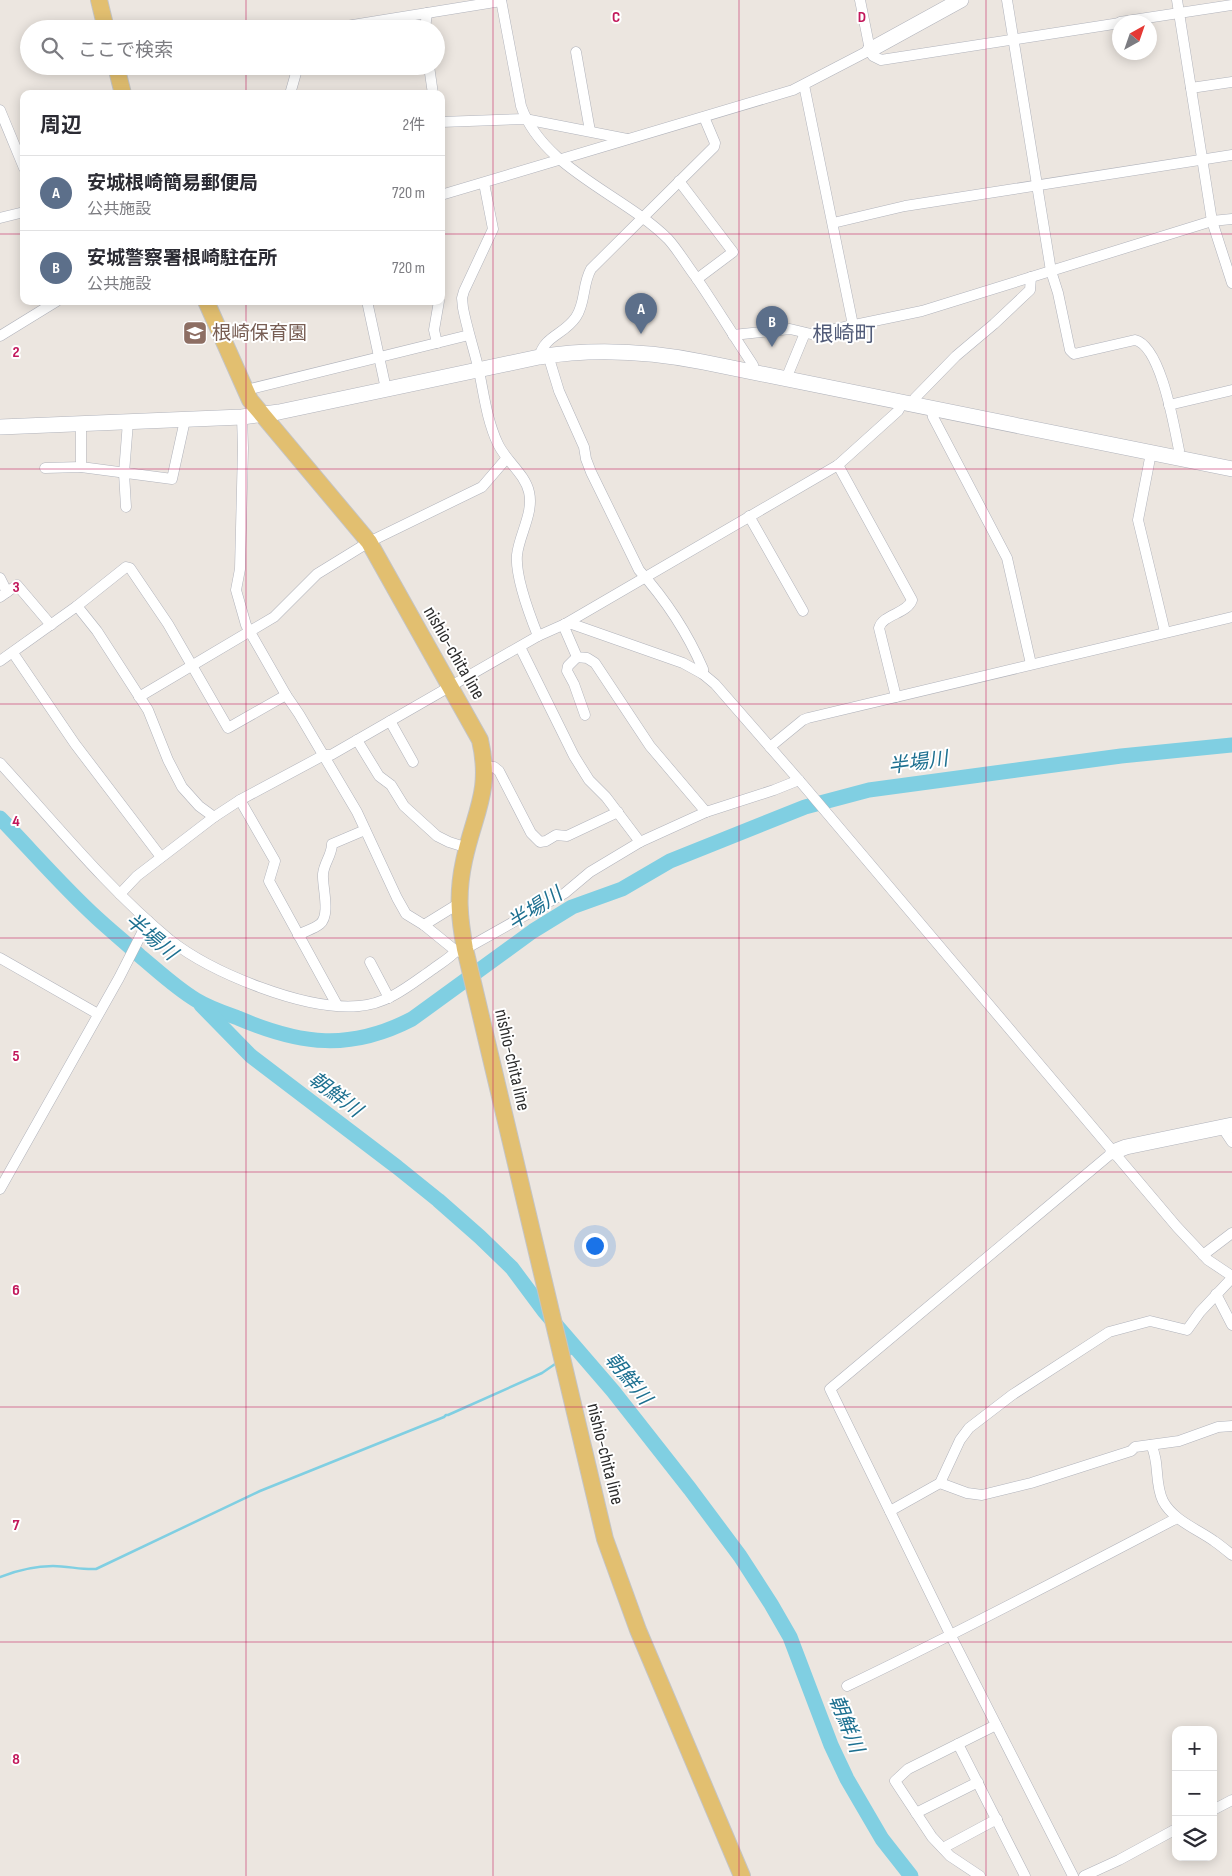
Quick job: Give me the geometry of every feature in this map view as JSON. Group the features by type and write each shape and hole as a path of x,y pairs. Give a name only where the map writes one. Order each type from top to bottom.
{"main road":[{"path":"99,0 104,20"},
{"path":"118,75 122,90"},
{"name":"nishio-chita line","path":"208,305 250,400 369,542 480,740 484,767 483,792 460,880 458,904 463,954 478,1002 605,1539 638,1630 742,1876"}],"street":[{"path":"860,0 872,56 876,59 886,60 1112,23"},
{"path":"445,194 704,117 804,85 961,0"},
{"path":"1007,0 1051,271 1072,353 1135,340 1142,342 1162,374 1179,450 1178,458"},
{"path":"1177,0 1212,222 1232,283"},
{"path":"380,20 501,1 520,106 525,119 559,159 642,218 668,240 697,279 753,365 754,372"},
{"path":"1157,16 1232,5"},
{"path":"426,20 427,12"},
{"path":"576,52 590,131"},
{"path":"291,90 295,75"},
{"path":"430,75 432,90"},
{"path":"1190,88 1232,82"},
{"path":"804,85 852,325"},
{"path":"0,110 20,158"},
{"path":"703,674 703,669 690,641 639,570 591,472 584,447 544,356 545,343 566,329 581,308 586,277 591,269 714,147 715,143 704,117"},
{"path":"445,122 525,119 628,140"},
{"path":"833,223 904,206 1036,187 1232,155"},
{"path":"679,181 734,252 697,279"},
{"path":"484,183 493,229 462,298 490,425 506,459 523,479 529,490 529,507 517,553 517,563 525,598 538,636"},
{"path":"0,218 20,213"},
{"path":"733,335 790,329 811,334 922,311 1212,222 1232,219"},
{"path":"120,894 136,876 214,817 240,800 324,755 331,754 357,740 538,636 565,624 644,576 838,465 915,398 956,356 1030,290 1031,277"},
{"path":"0,336 50,305"},
{"path":"368,305 386,389"},
{"path":"437,343 434,330 438,305"},
{"path":"786,378 805,333"},
{"path":"246,390 469,335"},
{"path":"0,427 242,417 544,356 596,351 630,352 688,359 786,378 1232,469"},
{"path":"1169,405 1232,390"},
{"path":"932,408 933,417 1007,558 1031,664"},
{"path":"242,417 244,448 240,569 236,590 249,632 324,755 365,830 406,914 424,924 463,954"},
{"path":"45,468 81,468 172,479 185,420"},
{"path":"126,507 124,473 128,422"},
{"path":"80,424 81,468"},
{"path":"1151,453 1138,520 1165,632"},
{"path":"139,697 274,618 317,574 369,542 482,486 506,459"},
{"path":"838,465 912,600 909,605 882,622 879,628 896,696"},
{"path":"749,516 803,611"},
{"path":"0,661 77,606 126,567 130,568 168,624 228,728 286,695"},
{"path":"0,578 4,594 17,585 51,625"},
{"path":"77,606 97,631 152,718 168,760 182,787 199,806 214,817"},
{"path":"770,747 803,720 896,696 1232,617"},
{"path":"565,624 564,627 577,657"},
{"path":"565,624 572,624 683,663 703,674 723,691 1113,1152 1203,1255 1232,1277 1187,1330 1150,1321 1109,1332 1012,1395 969,1428 960,1440 940,1483 890,1511"},
{"path":"520,647 574,756 589,780 606,797 640,842"},
{"path":"13,653 75,744 161,857"},
{"path":"577,657 568,666 567,671 574,684 585,715"},
{"path":"577,657 587,658 595,663 650,746 706,812"},
{"path":"390,721 413,762"},
{"path":"357,740 379,776 388,781 404,806 437,836 468,848"},
{"path":"0,763 147,923 184,950 236,977 258,986 311,1002 337,1006 360,1006 389,998 402,991 565,894 590,872 640,842 706,812 802,783"},
{"path":"484,767 494,767 499,771 531,833 540,842 556,835 567,836 618,812"},
{"path":"240,800 275,861 269,881 337,1006"},
{"path":"298,935 320,924 325,917 325,891 322,875 332,851 332,844 365,830"},
{"path":"424,924 458,904"},
{"path":"0,1189 121,974 147,923"},
{"path":"0,958 98,1014"},
{"path":"370,962 389,998"},
{"path":"1073,1876 951,1636 830,1389 1113,1152 1126,1147 1227,1126 1232,1142"},
{"path":"1203,1255 1232,1233"},
{"path":"1216,1294 1232,1325"},
{"path":"940,1483 967,1493 982,1495 1032,1483 1131,1451 1135,1447 1179,1441 1218,1428 1232,1426"},
{"path":"1151,1445 1156,1454 1157,1484 1163,1502 1177,1518 1216,1542 1232,1555"},
{"path":"847,1686 951,1636 1051,1582 1177,1518"},
{"path":"980,1876 950,1856 932,1837 895,1781 908,1769 996,1725"},
{"path":"958,1744 997,1819 1022,1875"},
{"path":"916,1813 978,1782"},
{"path":"1217,1808 1232,1800"},
{"path":"943,1848 997,1819"},
{"path":"1084,1876 1119,1860 1172,1831"}],"waterway":[{"name":"半場川","path":"0,818 102,923 167,979 201,1003 283,1034 304,1039 346,1040 368,1036 412,1019 533,931 572,907 622,889 670,861 805,807 869,790 1121,756 1232,745"},
{"name":"朝鮮川","path":"201,1005 251,1056 397,1167 480,1237 512,1268 544,1311 613,1391 740,1556 771,1604 790,1637 831,1745 847,1779 882,1839 911,1876"},
{"path":"569,1355 578,1349"},
{"path":"0,1577 20,1570 39,1567 59,1566 96,1569 260,1491 444,1417 542,1373 558,1362"}],"place":[{"name":"根崎保育園","path":"195,333"},
{"name":"安城根崎簡易郵便局","path":"641,334"},
{"name":"安城警察署根崎駐在所","path":"772,347"}],"district":[{"name":"根崎町","path":"844,334"}]}
